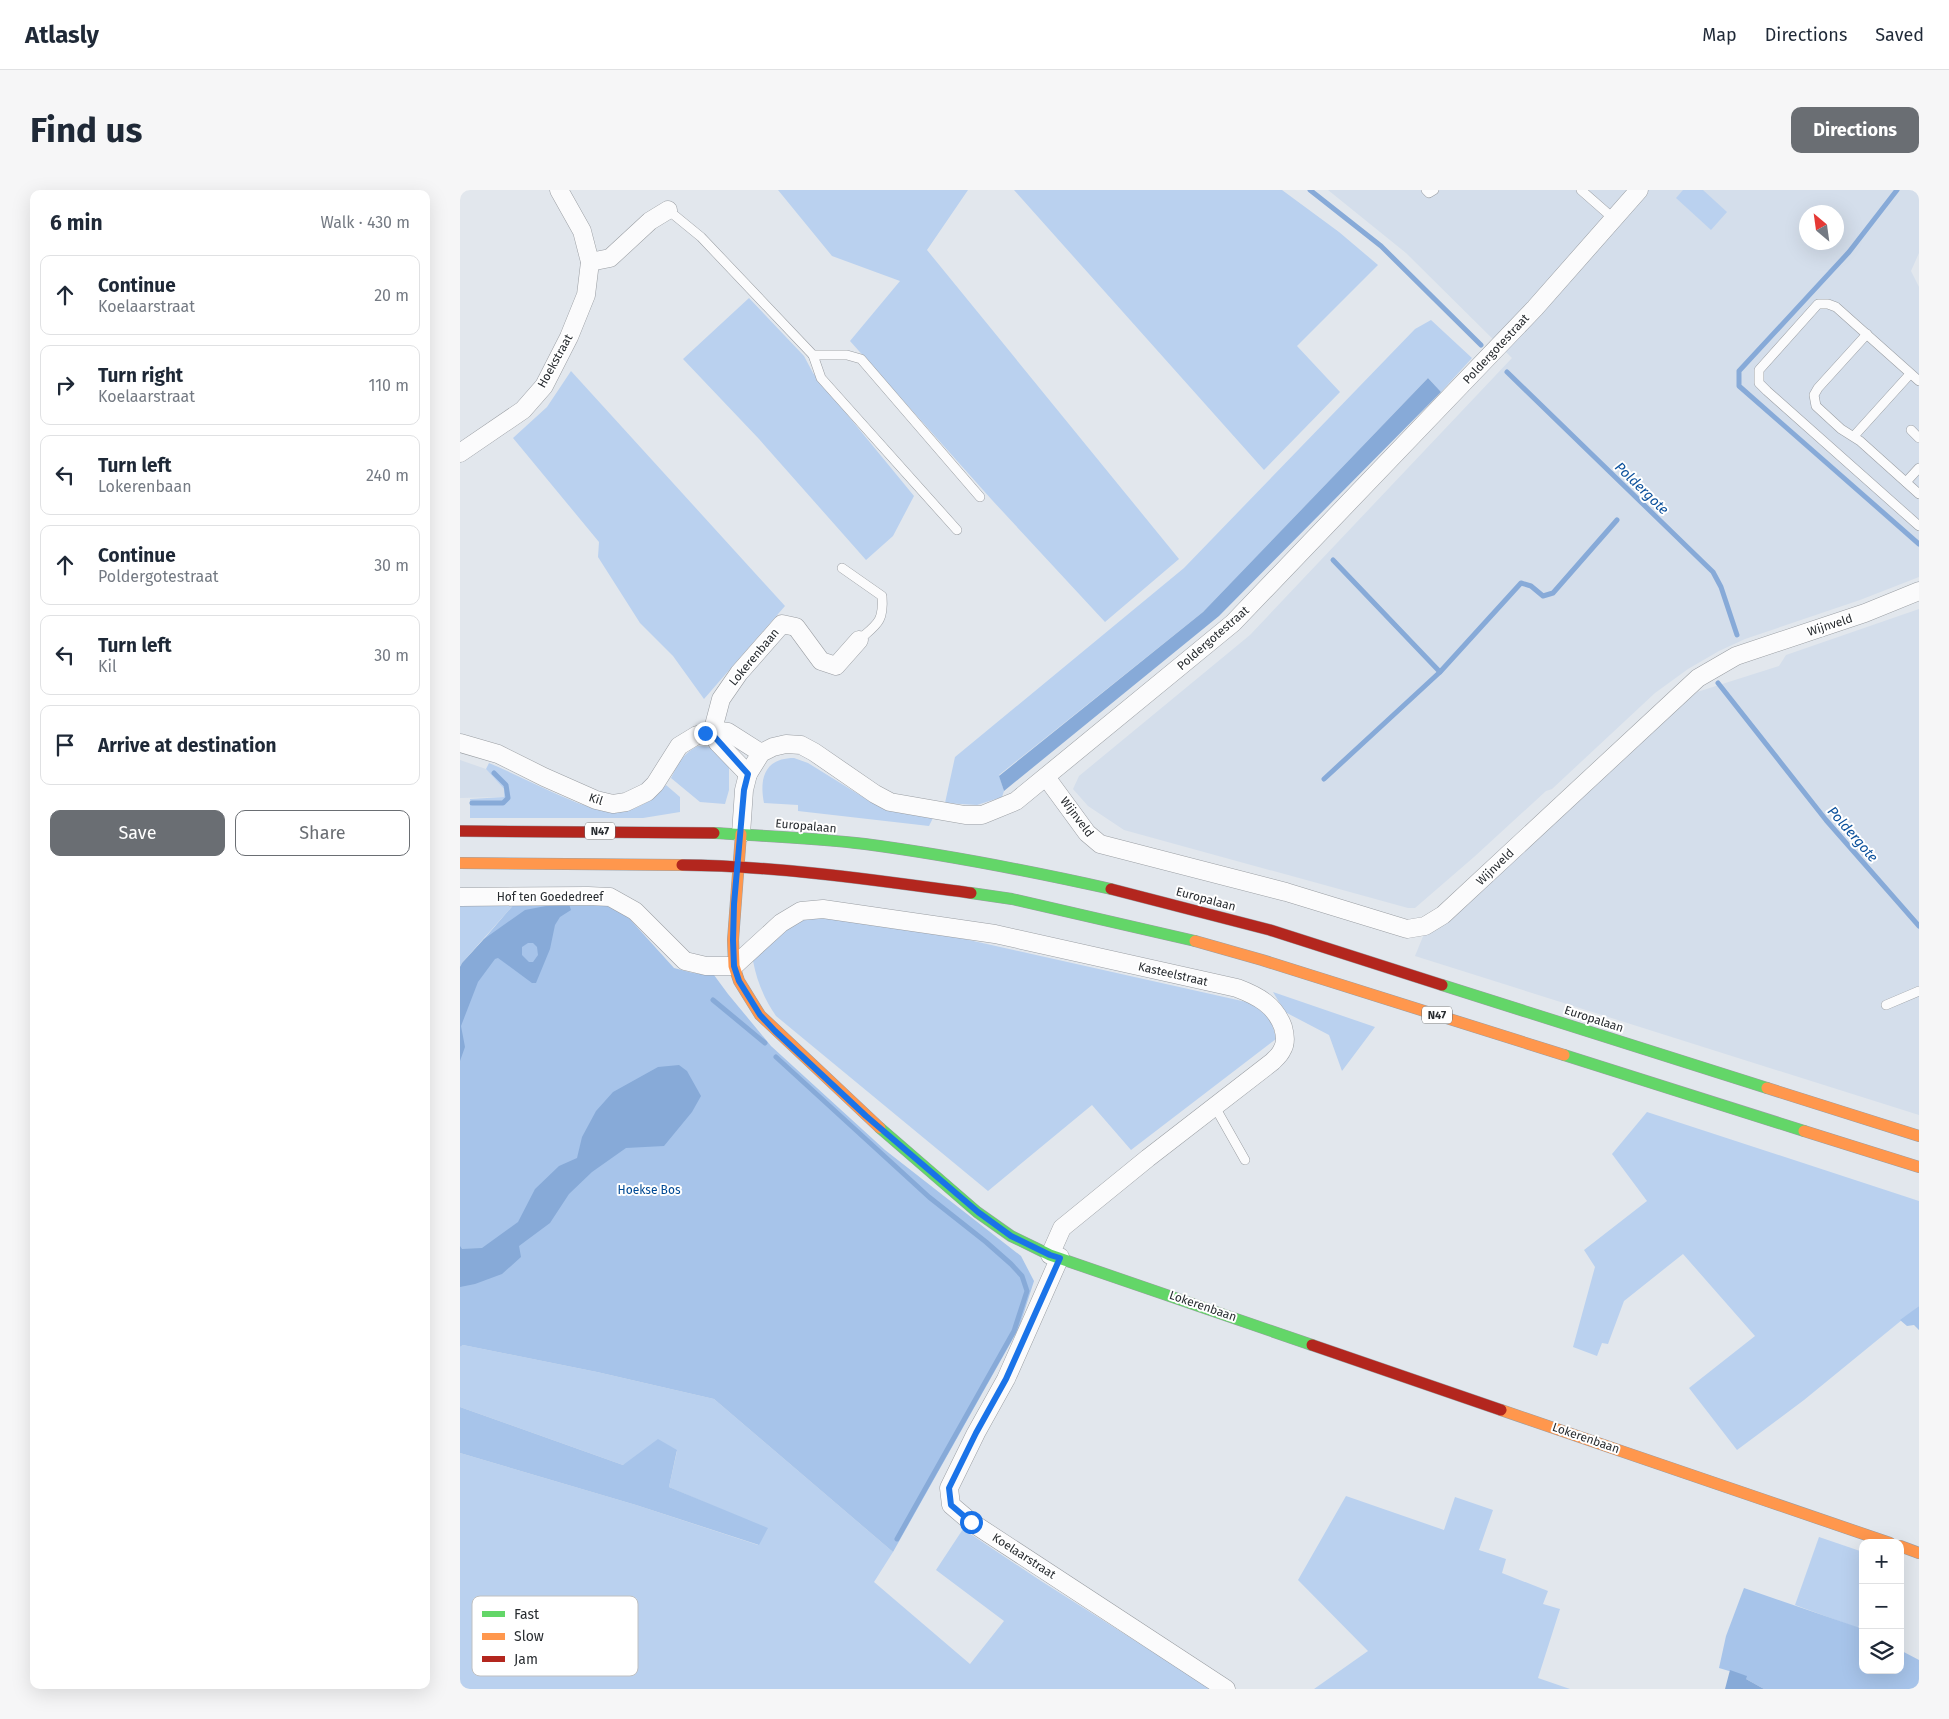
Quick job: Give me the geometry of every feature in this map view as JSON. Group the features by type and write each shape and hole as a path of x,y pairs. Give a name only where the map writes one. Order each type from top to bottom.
{"main road":[{"name":"Europalaan","path":"460,831 741,834 862,844 1009,866 1182,906 1270,930 1919,1136"},
{"name":"Lokerenbaan","path":"741,834 733,940 734,966 739,981 760,1015 866,1116 978,1212 1011,1236 1055,1256 1878,1539"},
{"name":"N47","path":"460,863 738,866 842,876 1012,899 1173,935 1262,960 1919,1168"},
{"path":"1904,1547 1919,1553"}],"street":[{"name":"Hoekstraat","path":"460,453 523,410 544,386 569,337 586,295 590,262 582,231 559,190"},
{"name":"Poldergotestraat","path":"761,754 773,747 786,744 801,745 874,794 890,802 965,815 982,815 1016,801 1233,623 1528,315 1640,190"},
{"path":"590,262 610,258 650,221 668,210"},
{"name":"Wijnveld","path":"1046,777 1087,833 1100,844 1277,890 1407,929 1425,926 1444,915 1698,678 1736,656 1865,613 1919,591"},
{"name":"Lokerenbaan","path":"712,734 721,699 738,673 782,624 796,627 821,660 836,666 859,640"},
{"name":"Kil","path":"460,743 498,754 596,800 613,804 626,802 647,792 655,784 679,746 697,735 712,734 720,731 728,732 761,754"},
{"path":"712,734 748,774"},
{"path":"741,834 744,790 748,774 761,754"},
{"name":"Hof ten Goededreef","path":"460,897 610,897 635,910 685,961 706,966 734,966"},
{"name":"Kasteelstraat","path":"734,966 781,923 801,911 823,909 995,934 1237,988 1256,995 1270,1006 1279,1016 1284,1032 1282,1051 1272,1062 1148,1158 1062,1228 1055,1256"},
{"name":"Koelaarstraat","path":"1055,1256 1006,1379 976,1433 949,1488 951,1505 971,1522 1226,1689"}],"lane":[{"path":"1426,190 1430,193 1434,190"},
{"path":"1581,190 1614,219"},
{"path":"668,210 700,237 813,355 821,378 956,530"},
{"path":"1919,382 1836,308 1828,304 1818,304 1759,370 1759,383 1919,526"},
{"path":"1866,334 1818,388 1814,395 1816,406 1841,429 1854,436 1919,494"},
{"path":"813,355 847,355 861,359 980,497"},
{"path":"1854,436 1910,374"},
{"path":"1910,430 1919,438"},
{"path":"1906,482 1919,468"},
{"path":"842,568 882,596 883,608 880,621 859,640"},
{"path":"1886,1005 1919,991"},
{"path":"1216,1107 1246,1160"}],"shaded area":[{"path":"778,190 968,190 927,250 1179,559 1105,622 992,500 850,341 900,281 832,256"},
{"path":"1014,190 1282,190 1339,232 1378,265 1297,346 1340,392 1264,470"},
{"path":"1328,190 1919,190 1919,253 1911,271 1919,287 1919,577 1860,600 1745,639 1688,669 1655,693 1552,789 1546,791 1415,908 1408,908 1124,830 1088,806 1073,789 1079,776 1250,635 1512,358 1406,253"},
{"path":"1683,190 1703,190 1727,212 1711,230 1676,198"},
{"path":"749,298 804,356 813,373 914,496 893,536 866,560 759,439 683,359"},
{"path":"1431,320 1472,358 1441,392 1428,378 1203,612 999,775 1004,791 1002,797 977,805 945,803 955,757 1184,568 1415,329"},
{"path":"571,371 785,606 704,699 673,656 640,623 598,557 599,542 513,438 547,407"},
{"path":"1428,378 1441,392 1219,616 1004,791 999,776 1203,612"},
{"path":"1919,609 1919,1115 1415,956 1424,934 1697,692 1779,666 1786,655"},
{"path":"698,746 713,747 728,763 729,790 725,804 700,802 671,778 685,756"},
{"path":"794,758 808,763 871,802 933,818 929,826 798,811 798,805 764,803 762,785 766,771 776,762"},
{"path":"460,760 486,769 504,789 504,797 460,798"},
{"path":"489,763 583,805 612,811 625,811 639,806 653,798 666,785 680,797 680,812 643,818 470,818 470,799 504,797 504,789 486,769"},
{"path":"515,903 462,963 460,967 460,906"},
{"path":"569,904 571,910 560,917 555,925 550,949 536,983 532,983 498,958 495,959 478,982 461,1026 465,1047 460,1061 460,967 462,963 484,939 525,910","holes":["528,943 533,943 537,947 538,955 533,962 529,962 522,955 522,947"]},
{"path":"810,918 831,918 929,931 1251,1003 1268,1018 1276,1039 1131,1150 1092,1105 988,1191 776,1016 768,1003 759,983 753,961 776,937 796,923"},
{"path":"1273,992 1375,1027 1342,1071 1329,1035 1285,1012"},
{"path":"679,1065 687,1071 701,1096 692,1112 664,1146 626,1148 592,1172 569,1194 550,1223 519,1246 521,1257 502,1274 475,1284 460,1287 460,1246 462,1249 482,1248 518,1222 535,1189 559,1166 577,1158 582,1137 596,1111 613,1092 658,1067"},
{"path":"1647,1112 1919,1201 1919,1306 1804,1400 1737,1450 1689,1388 1755,1336 1683,1254 1624,1301 1608,1344 1602,1343 1597,1356 1573,1347 1595,1267 1584,1250 1647,1201 1612,1154"},
{"path":"463,1345 597,1372 714,1399 893,1552 874,1582 970,1664 1004,1621 936,1570 963,1529 1211,1689 460,1689 460,1453 636,1505 758,1545 767,1529 669,1487 677,1451 623,1465 460,1407 460,1347"},
{"path":"1346,1496 1444,1530 1455,1497 1493,1510 1479,1550 1506,1559 1502,1573 1548,1591 1543,1604 1560,1609 1538,1678 1570,1689 1314,1689 1368,1651 1298,1580"},
{"path":"1819,1537 1859,1551 1858,1628 1795,1605"},
{"path":"1730,1670 1747,1676 1746,1679 1764,1689 1725,1689"}],"green space":[{"name":"Hoekse Bos","path":"571,901 618,906 674,968 693,973 714,975 771,1046 885,1150 1021,1256 1034,1281 1019,1328 893,1552 714,1399 597,1372 463,1345 460,1347 460,967 515,903"},
{"path":"1919,1306 1919,1330 1914,1325 1907,1326 1900,1320"},
{"path":"460,1407 623,1465 658,1439 677,1450 669,1487 768,1528 759,1545 636,1505 460,1453"},
{"path":"1744,1588 1859,1628 1859,1674 1904,1674 1904,1652 1919,1660 1919,1689 1764,1689 1746,1679 1746,1676 1719,1668 1726,1636"}],"waterway":[{"name":"Poldergote","path":"1310,190 1381,246 1481,345"},
{"path":"1897,190 1849,252 1739,371 1739,386 1919,544"},
{"name":"Poldergote","path":"1507,372 1713,572 1721,587 1737,635"},
{"path":"1324,779 1440,672 1521,583 1531,586 1543,596 1553,593 1617,520"},
{"path":"1333,560 1440,672"},
{"name":"Poldergote","path":"1718,683 1826,820 1919,926"},
{"path":"472,803 503,803 508,798 506,785 494,773"},
{"path":"713,1000 765,1043"},
{"path":"776,1057 929,1197 1011,1264 1022,1276 1027,1291 1014,1331 897,1539"}],"traffic: fast":[{"path":"714,833 827,840 896,848 989,864 1111,889"},
{"path":"971,893 1012,899 1195,941"},
{"path":"1442,985 1767,1088"},
{"path":"1564,1055 1804,1131"},
{"path":"880,1128 977,1212 1011,1236 1050,1255 1312,1345"}],"traffic: slow":[{"path":"741,834 733,940 734,966 739,981 760,1015 880,1128"},
{"path":"460,863 682,865"},
{"path":"1195,941 1262,960 1564,1055"},
{"path":"1767,1088 1919,1136"},
{"path":"1804,1131 1919,1167"},
{"path":"1501,1410 1878,1539"},
{"path":"1904,1547 1919,1553"}],"traffic: jam":[{"path":"460,831 714,833"},
{"path":"682,865 791,871 971,893"},
{"path":"1111,889 1270,930 1442,985"},
{"path":"1312,1345 1501,1410"}],"route":[{"path":"705,733 712,734 718,743 748,774 744,790 734,904 734,966 739,981 760,1015 866,1116 978,1212 1011,1236 1060,1258 1006,1379 976,1433 949,1488 951,1505 971,1522"}]}
